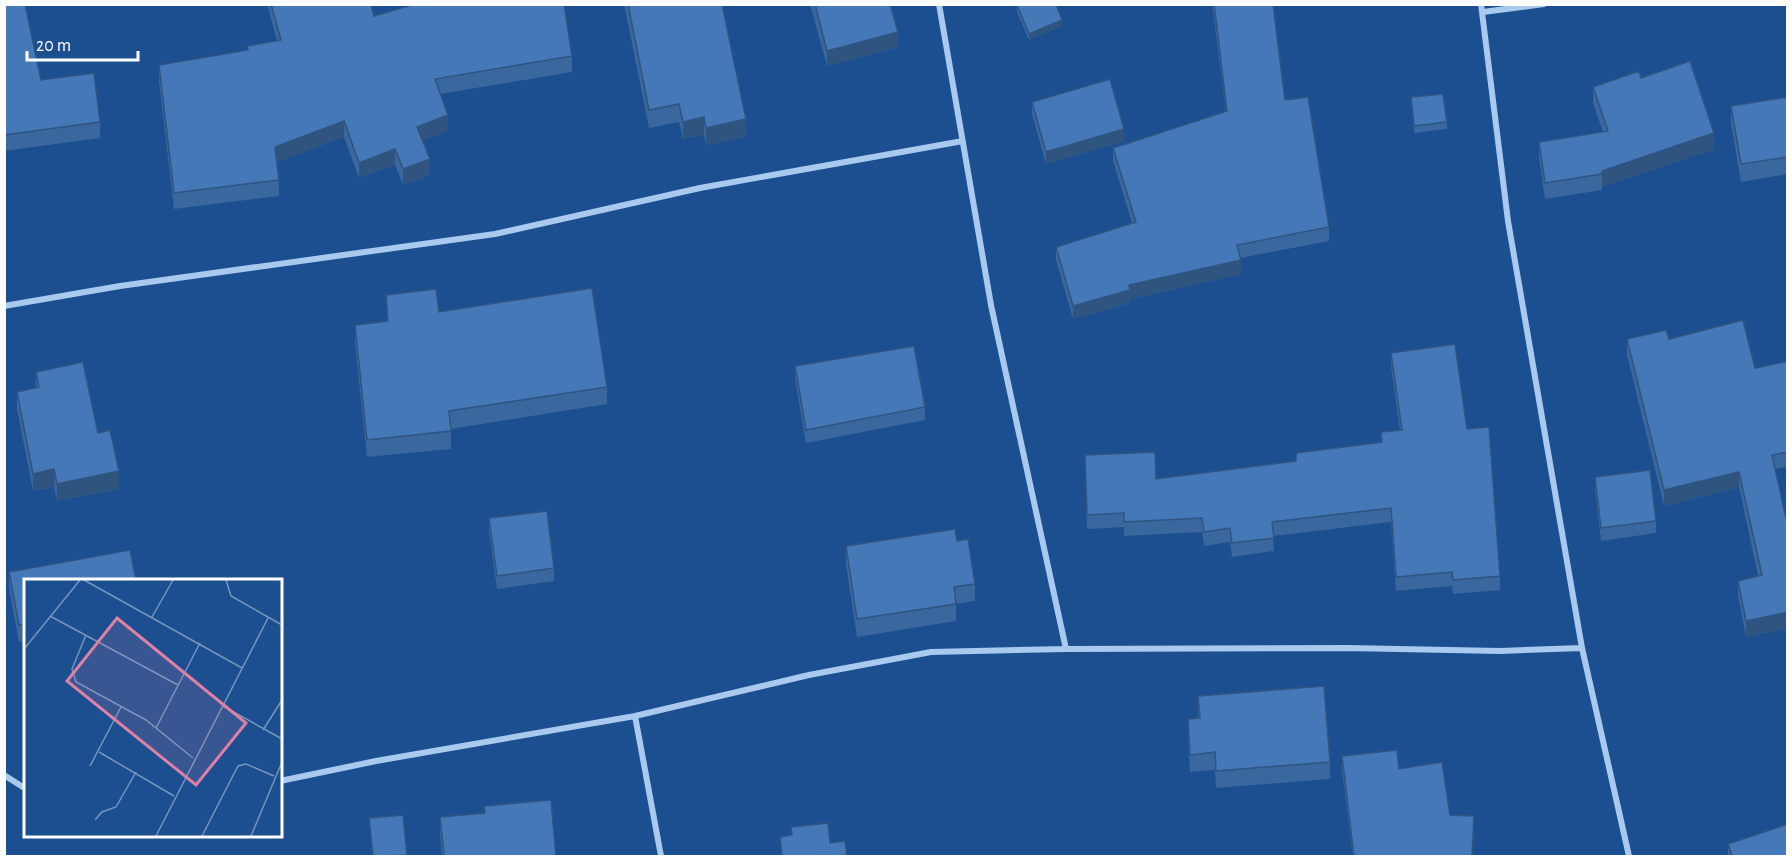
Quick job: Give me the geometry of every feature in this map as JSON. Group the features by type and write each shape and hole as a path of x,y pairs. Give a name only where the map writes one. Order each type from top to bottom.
{"street":[{"path":"939,4 991,305 1066,649"},
{"path":"1544,4 1482,8 1508,220 1582,648 1629,856"},
{"path":"4,306 120,286 495,234 700,188 963,141"},
{"path":"282,780 376,761 635,717 810,675 932,652 1348,648 1500,651 1582,648"},
{"path":"635,717 661,856"},
{"path":"4,775 24,788"}],"building":[{"path":"4,4 25,4 41,80 94,73 100,122 4,135"},
{"path":"271,4 371,4 374,16 415,4 564,4 572,56 435,79 448,115 417,127 430,159 403,169 395,149 359,163 344,121 275,147 279,180 174,193 159,65 248,50 247,46 281,40"},
{"path":"628,4 722,4 746,119 706,128 704,117 683,122 679,104 649,110"},
{"path":"815,4 890,4 898,32 827,51"},
{"path":"1018,4 1056,4 1062,20 1029,34"},
{"path":"1214,4 1273,4 1285,100 1308,97 1329,227 1237,245 1241,260 1129,285 1130,290 1073,306 1056,247 1136,222 1113,148 1227,111"},
{"path":"1690,61 1714,133 1602,171 1602,174 1545,183 1539,142 1608,131 1593,87 1639,71 1641,78"},
{"path":"1110,79 1124,129 1046,152 1032,102"},
{"path":"1443,94 1447,122 1414,126 1411,97"},
{"path":"1788,97 1788,157 1741,164 1731,106"},
{"path":"592,288 607,387 449,411 451,431 367,440 355,325 388,321 386,295 436,289 439,312"},
{"path":"1743,320 1755,368 1788,361 1788,452 1772,455 1788,527 1788,612 1746,621 1738,581 1762,575 1739,472 1664,490 1627,339 1666,330 1669,339"},
{"path":"1455,344 1467,429 1489,427 1500,576 1453,580 1452,572 1396,577 1391,508 1272,522 1274,538 1232,543 1230,528 1204,532 1202,518 1124,522 1124,513 1087,515 1085,455 1155,452 1156,479 1296,461 1296,453 1382,442 1381,432 1402,430 1391,353"},
{"path":"914,346 925,407 806,430 795,366"},
{"path":"83,362 98,433 110,430 119,471 57,484 54,469 33,474 17,392 39,387 36,372"},
{"path":"1650,470 1656,521 1601,528 1595,477"},
{"path":"547,511 554,568 497,576 489,518"},
{"path":"955,529 957,541 968,539 975,584 954,587 956,604 857,619 846,546"},
{"path":"130,550 136,579 24,579 24,624 19,625 9,572"},
{"path":"1324,686 1330,762 1216,771 1215,752 1190,755 1188,719 1200,718 1198,696"},
{"path":"1397,750 1399,769 1442,762 1450,815 1474,816 1472,856 1354,856 1342,756"},
{"path":"551,800 556,856 444,856 440,817 485,813 484,806"},
{"path":"403,815 407,855 373,856 369,818"},
{"path":"828,823 830,843 845,841 847,856 782,856 780,837 792,835 791,827"},
{"path":"1788,824 1788,856 1732,856 1728,844"}]}
